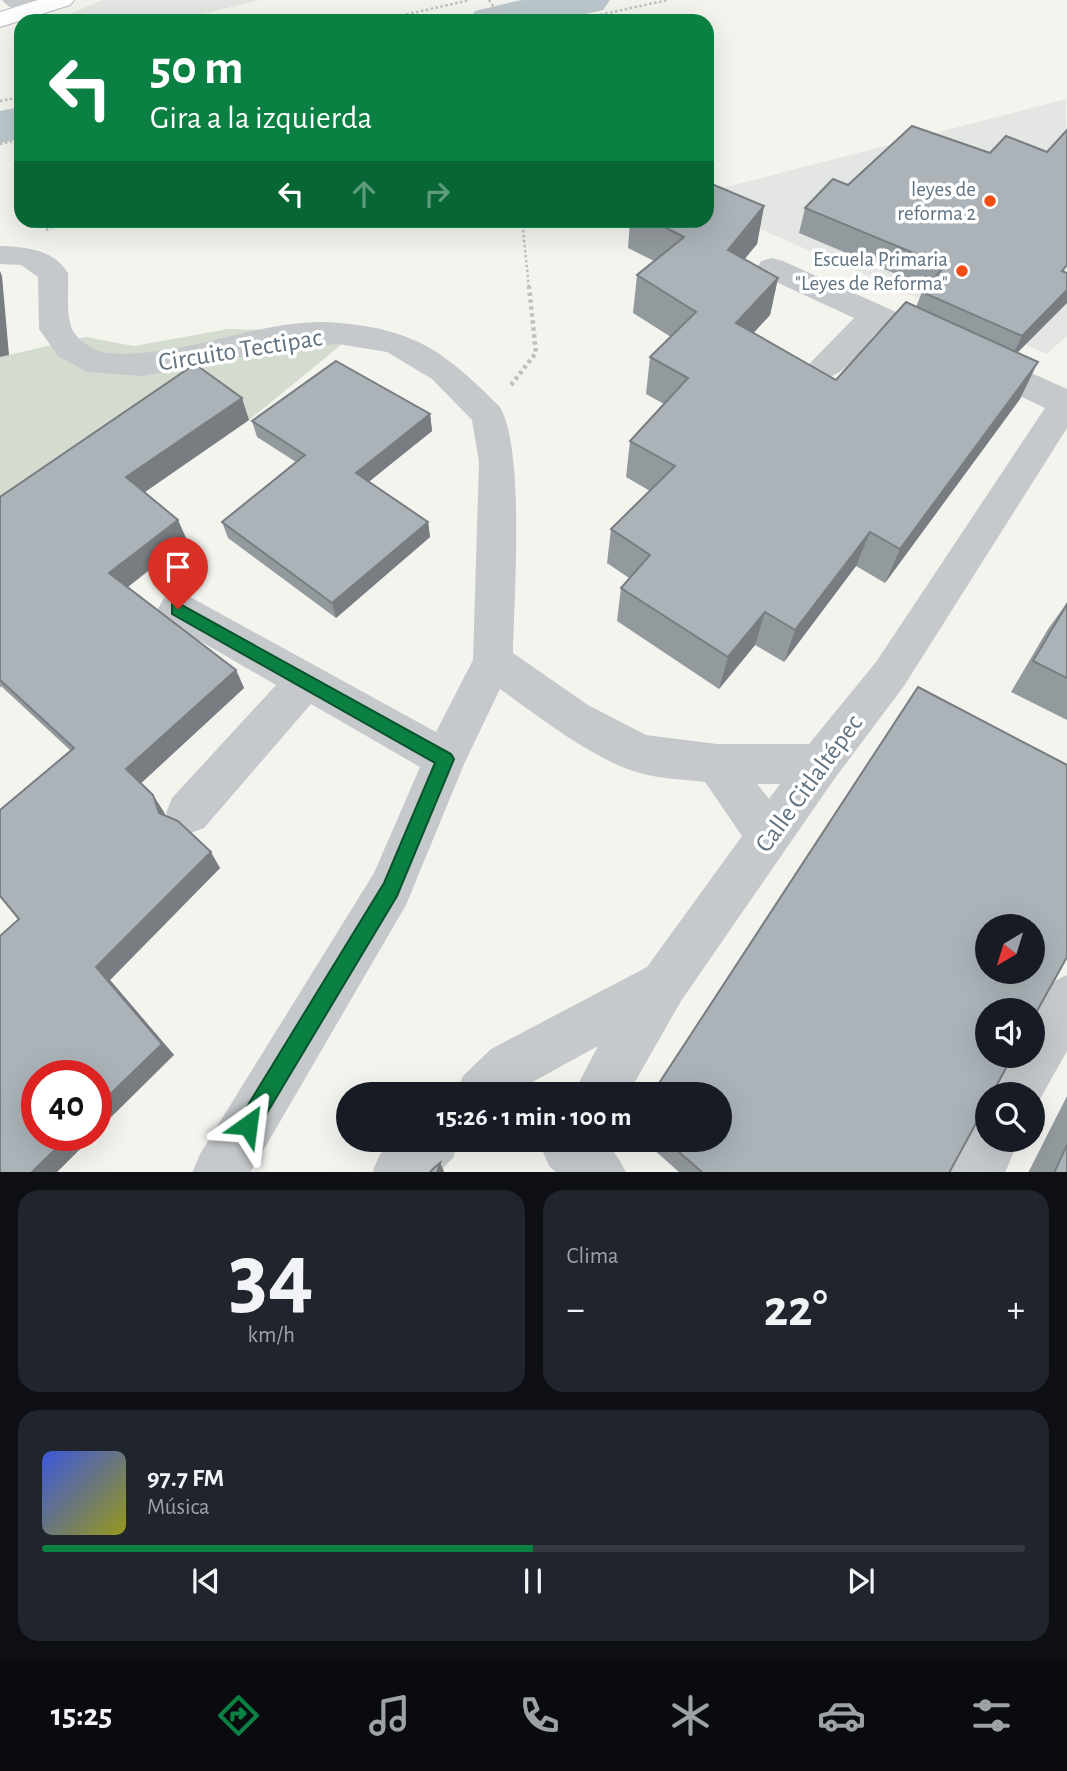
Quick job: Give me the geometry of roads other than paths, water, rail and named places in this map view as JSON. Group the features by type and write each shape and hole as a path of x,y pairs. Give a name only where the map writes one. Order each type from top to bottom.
{"main road":[{"path":"0,20 24,5 62,0"}],"street":[{"name":"Circuito Tectipac","path":"0,255 28,256 53,273 55,329 69,348 99,364 142,365 289,337 338,333 396,343 443,371 488,416 497,462 493,661"},
{"path":"772,268 1066,402"},
{"path":"823,370 874,316"},
{"name":"Calle Citlaltépec","path":"493,1082 509,1067 664,984 820,764 908,683 1066,402"},
{"path":"178,609 445,759"},
{"path":"219,1172 390,889 445,759 493,661 573,718 640,754 718,764 820,764"},
{"path":"188,813 305,682"},
{"path":"718,764 769,836"},
{"path":"606,1082 664,984"},
{"path":"1023,1082 1067,1000"},
{"path":"399,1172 420,1152"},
{"path":"976,1172 986,1152"}],"waterway":[{"path":"523,14 586,0"},
{"path":"0,127 14,124"}],"place":[{"name":"leyes de reforma 2","path":"990,201"},
{"name":"Escuela Primaria \"Leyes de Reforma\"","path":"962,271"}]}
